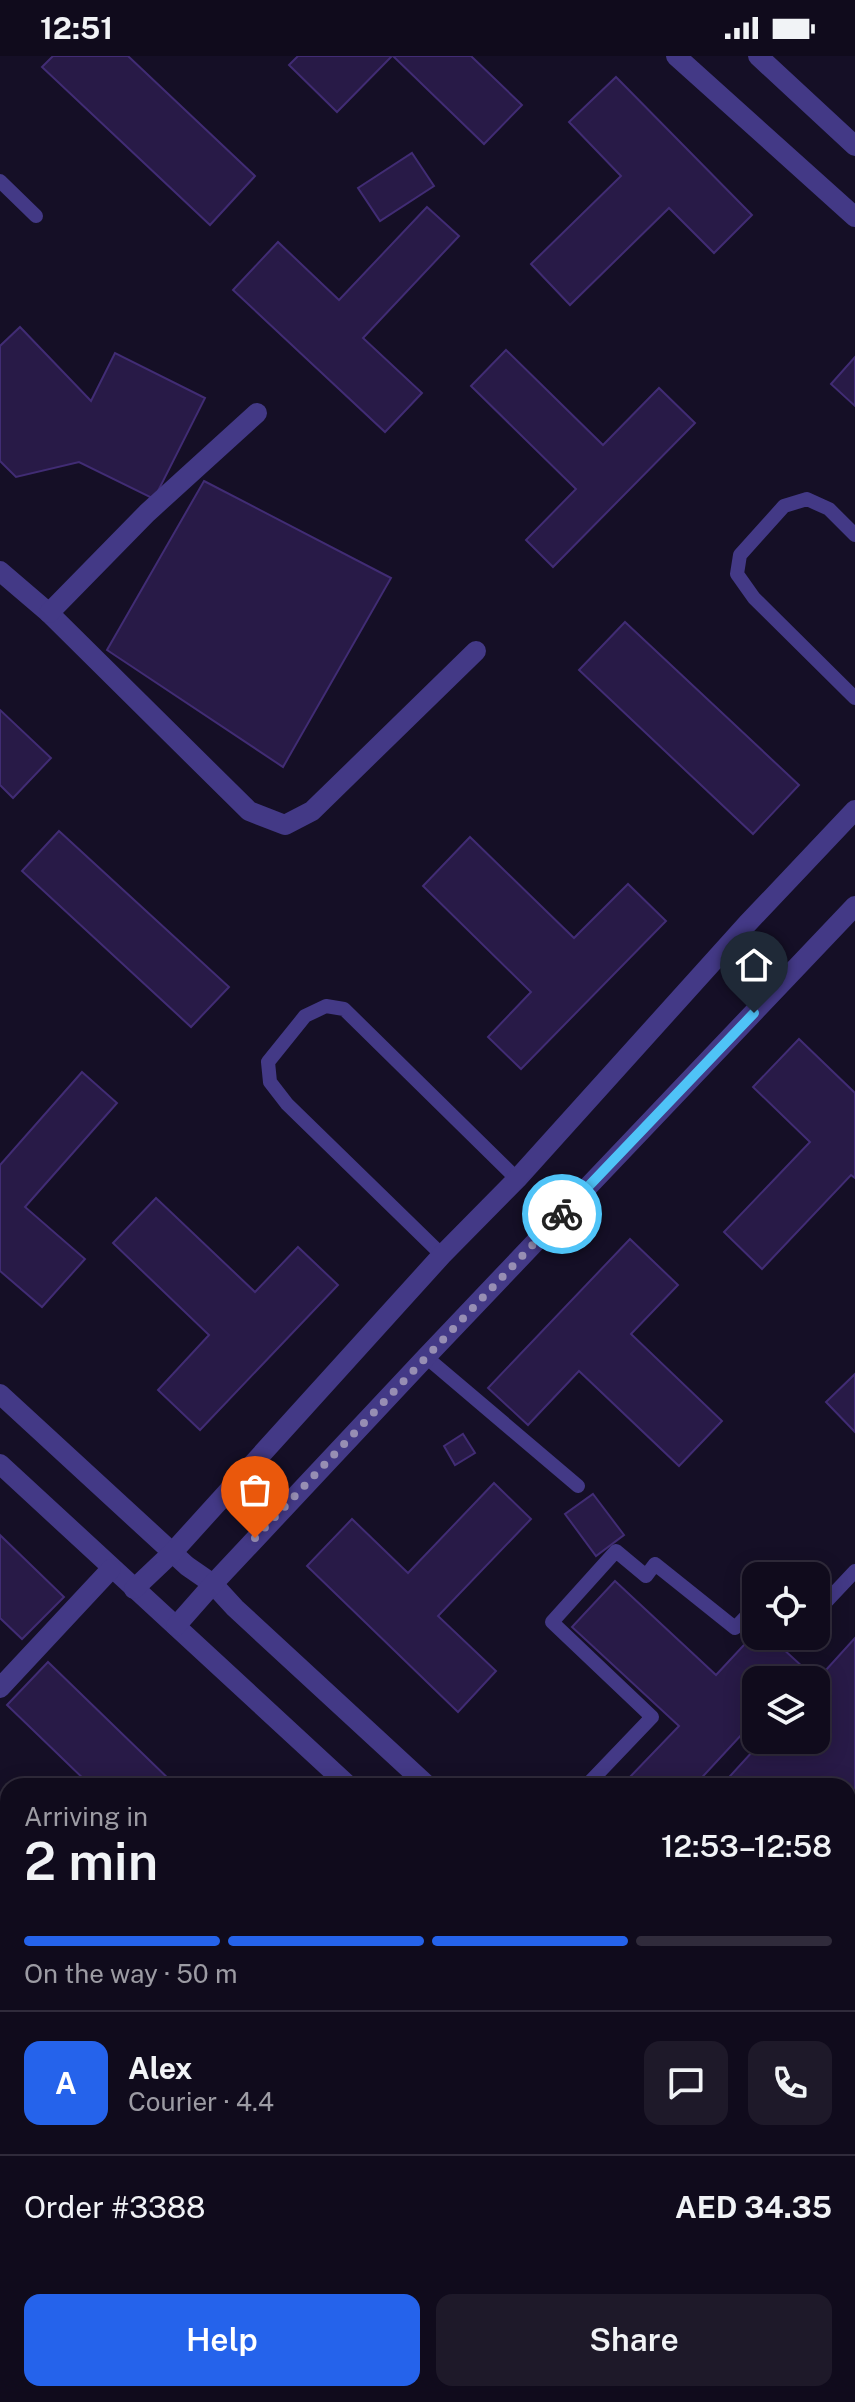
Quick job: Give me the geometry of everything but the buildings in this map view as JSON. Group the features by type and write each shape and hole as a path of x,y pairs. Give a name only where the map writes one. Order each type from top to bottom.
{"street":[{"path":"676,56 855,217"},
{"path":"758,56 855,146"},
{"path":"49,613 147,513 257,413"},
{"path":"0,571 49,613 249,811 285,825 312,811 476,651"},
{"path":"134,1589 172,1553 442,1255 517,1179 747,924 855,810"},
{"path":"176,1626 426,1357 855,906"},
{"path":"0,1394 172,1553 213,1584 235,1608 419,1778"},
{"path":"0,1464 336,1778"},
{"path":"0,1688 111,1569"}],"lane":[{"path":"0,181 36,216"},
{"path":"855,535 829,509 807,499 784,506 740,555 737,574 754,598 855,698"},
{"path":"442,1255 287,1104 270,1082 268,1062 305,1016 326,1006 344,1009 517,1179"},
{"path":"426,1357 578,1486"},
{"path":"594,1778 652,1717 552,1622 616,1551 646,1576 655,1564 735,1628 742,1621"},
{"path":"830,1598 855,1571"}],"way so far":[{"path":"255,1538 562,1214"}],"route":[{"path":"562,1214 754,1013"}]}
